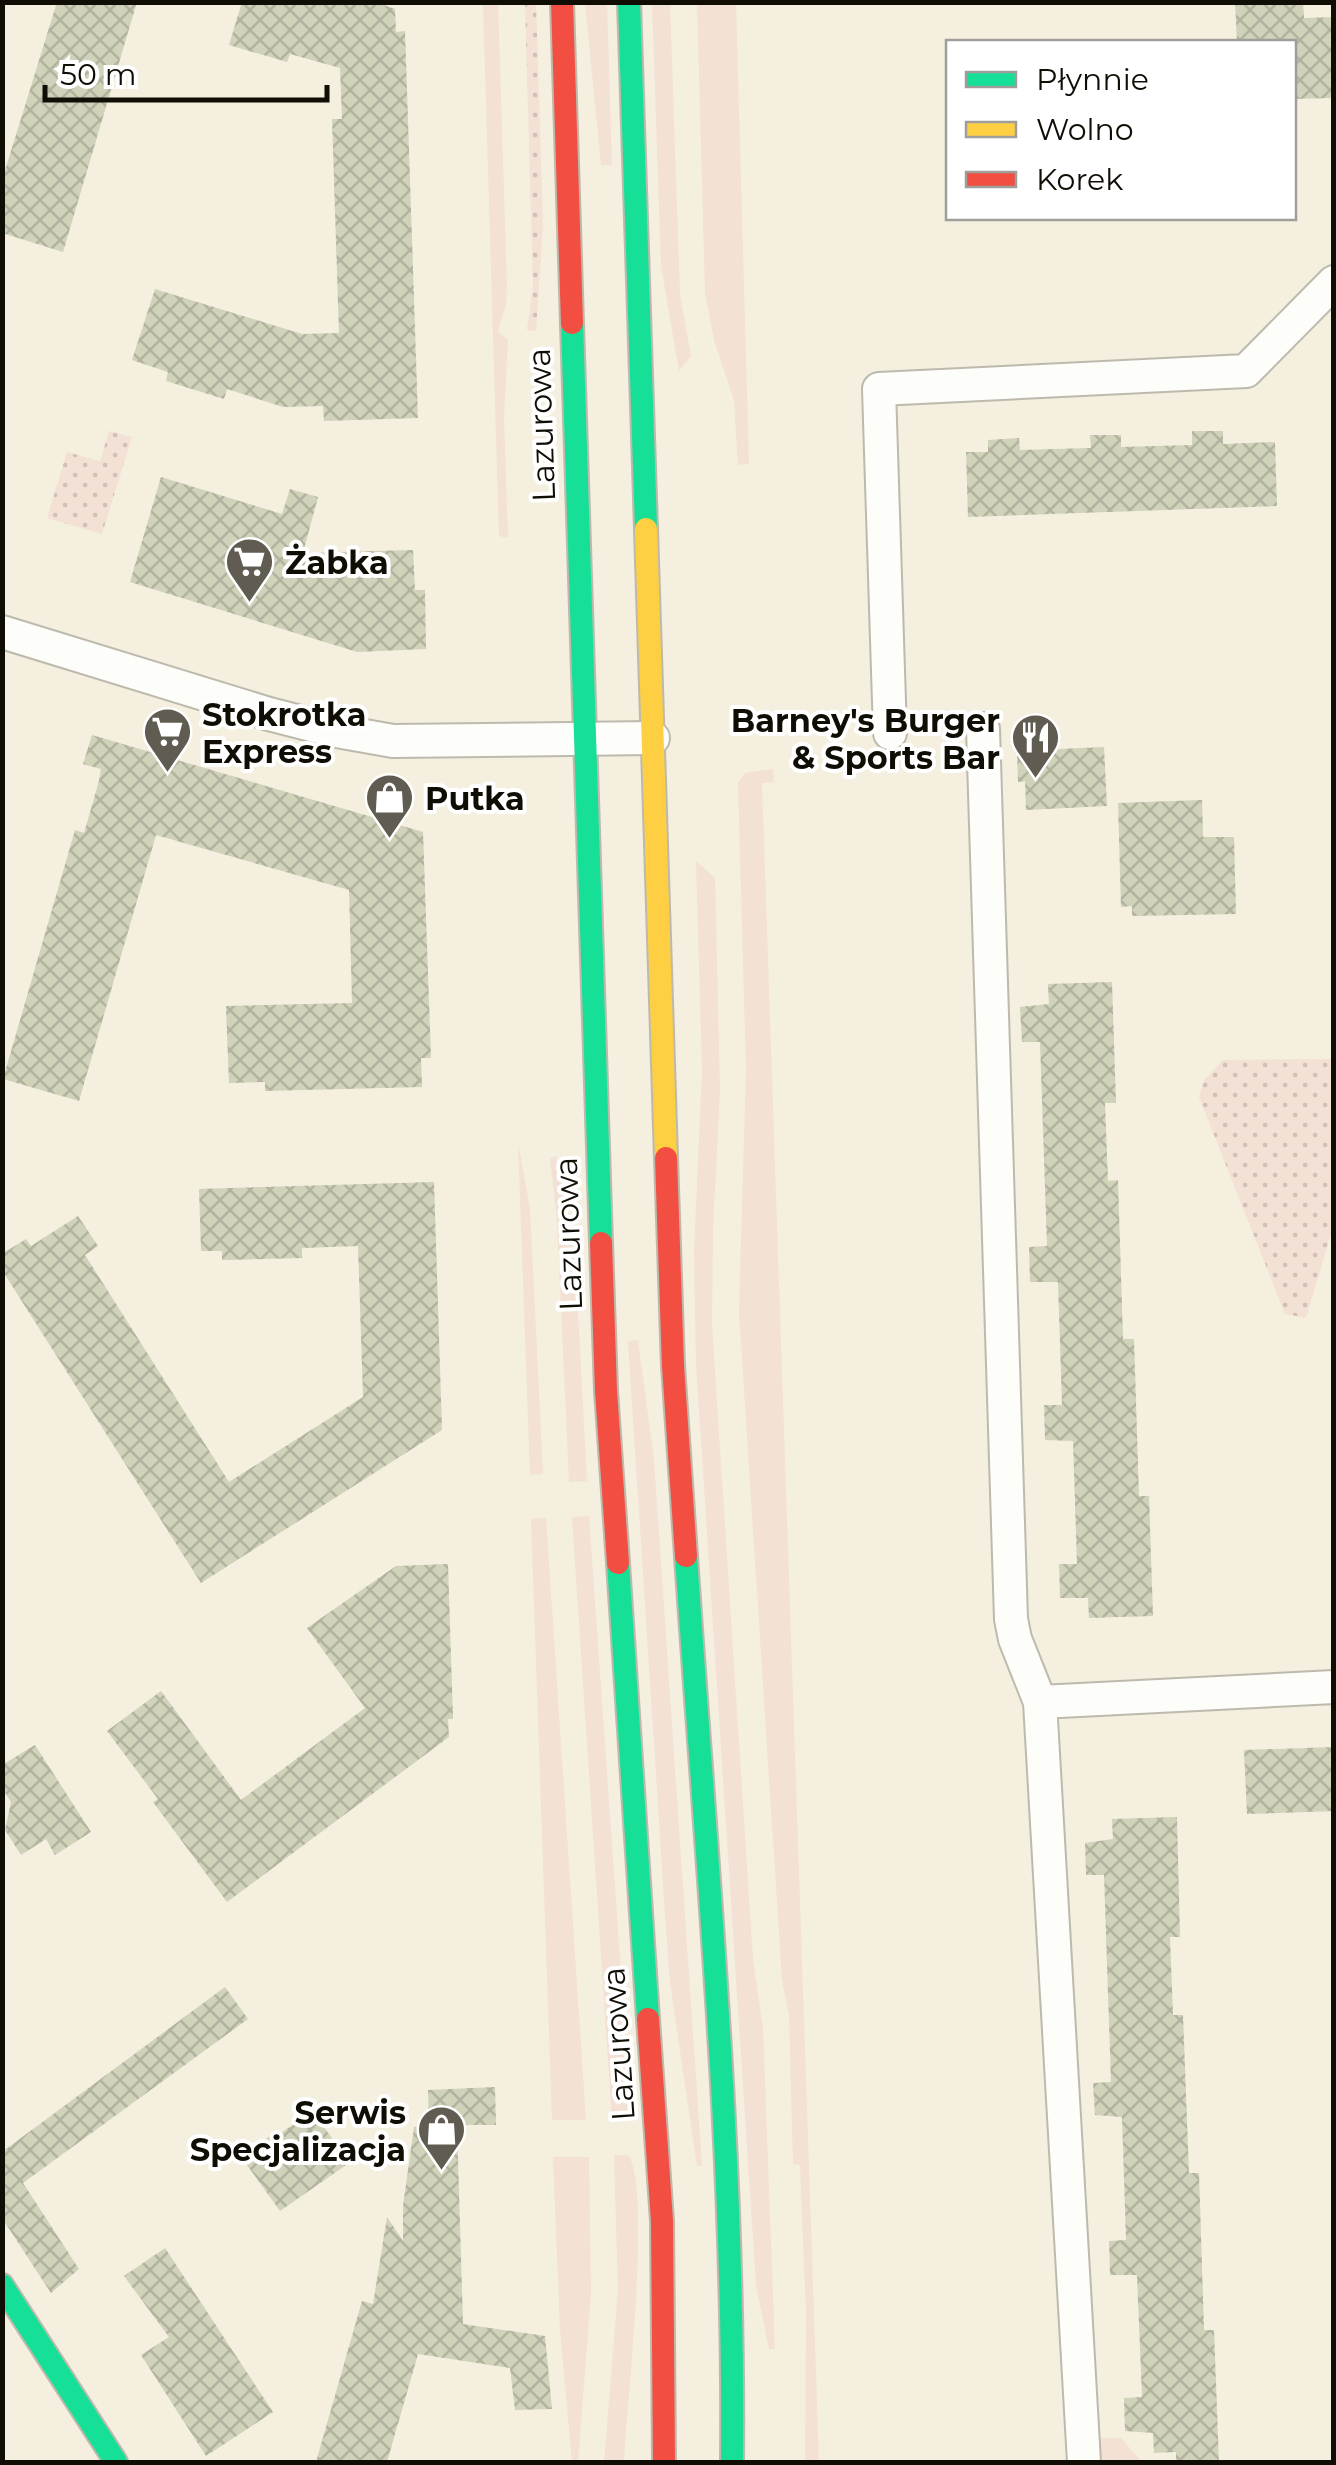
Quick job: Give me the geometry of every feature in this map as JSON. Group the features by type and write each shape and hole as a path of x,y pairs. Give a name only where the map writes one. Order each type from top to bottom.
{"main road":[{"name":"Lazurowa","path":"562,2 606,1392 662,2222 664,2462"},
{"path":"629,2 674,1366 725,2144 732,2462"},
{"path":"2,2285 116,2462"}],"street":[{"path":"890,733 879,389 1246,371 1334,282"},
{"path":"2,632 331,730 392,741 653,738"},
{"path":"982,729 1012,1619 1014,1639 1040,1702 1084,2462"},
{"path":"1040,1702 1334,1687"}],"shaded area":[{"path":"483,3 498,3 507,286 498,331 508,340 504,417 508,538 499,536"},
{"path":"525,3 536,3 543,223 536,331 527,330 533,285"},
{"path":"585,3 607,3 612,165 601,165"},
{"path":"652,3 670,3 680,295 691,356 679,371 661,266"},
{"path":"697,3 736,3 749,464 738,465 734,400 714,340 705,292"},
{"path":"109,431 132,437 102,534 47,518 67,452 100,461"},
{"path":"773,769 774,782 762,783 819,2462 805,2462 806,2314 800,2165 793,2164 789,2015 782,1980 739,1312 746,1069 738,783 745,773"},
{"path":"696,861 715,878 720,1091 712,1325 753,1959 763,2028 775,2349 769,2349 756,2285 696,1364 694,1253 702,1070"},
{"path":"1333,1059 1333,1227 1306,1318 1285,1314 1199,1097 1204,1080 1223,1060"},
{"path":"518,1143 530,1208 543,1474 530,1475"},
{"path":"556,1156 574,1236 587,1481 569,1482 557,1220 550,1159"},
{"path":"638,1340 654,1460 702,2166 697,2166 670,1983 628,1341"},
{"path":"589,1516 631,2115 628,2120 612,2121 572,1517"},
{"path":"546,1518 586,2120 552,2120 531,1519"},
{"path":"614,2155 628,2155 635,2175 638,2252 624,2462 604,2462 618,2291"},
{"path":"553,2157 589,2157 591,2294 578,2462 572,2462 560,2330"},
{"path":"1092,2438 1121,2438 1142,2462 1094,2462"}],"building":[{"path":"57,2 137,2 63,252 2,233 2,180"},
{"path":"242,2 375,2 395,9 396,32 405,31 418,418 324,421 323,406 283,407 227,389 224,399 166,381 168,372 132,360 155,289 302,334 339,333 332,119 342,119 340,68 290,54 287,62 229,45"},
{"path":"1235,2 1303,2 1304,18 1334,17 1334,98 1296,99 1296,40 1237,40"},
{"path":"1192,431 1223,431 1223,444 1275,442 1277,506 968,517 966,452 988,452 988,440 1019,438 1020,450 1091,448 1090,435 1121,435 1121,447 1192,445"},
{"path":"161,477 282,514 290,489 318,497 303,553 413,550 415,590 425,590 426,649 357,652 130,582"},
{"path":"92,735 423,832 431,1058 421,1058 422,1087 265,1091 265,1082 229,1083 226,1006 352,1003 349,890 156,835 79,1101 3,1079 75,830 84,833 99,781 101,769 83,764"},
{"path":"1104,747 1107,806 1026,810 1025,781 1018,782 1017,751"},
{"path":"1202,800 1203,837 1234,837 1236,914 1132,916 1132,906 1121,907 1118,803"},
{"path":"1112,982 1116,1103 1105,1103 1108,1181 1118,1180 1123,1339 1134,1339 1139,1496 1149,1496 1153,1616 1089,1618 1088,1598 1060,1598 1059,1564 1077,1564 1073,1441 1045,1440 1044,1405 1062,1405 1058,1282 1030,1282 1029,1247 1047,1246 1040,1042 1022,1042 1020,1007 1049,1004 1048,984"},
{"path":"434,1182 442,1430 201,1583 2,1270 2,1254 26,1239 31,1246 78,1216 98,1246 85,1255 229,1482 363,1397 358,1246 302,1248 302,1258 222,1260 222,1251 201,1251 199,1189"},
{"path":"448,1564 453,1719 448,1719 449,1737 227,1902 153,1802 158,1799 107,1731 161,1691 241,1800 365,1708 307,1628 396,1566"},
{"path":"35,1745 91,1832 55,1855 46,1839 21,1855 5,1830 11,1802 2,1788 2,1765"},
{"path":"1334,1747 1334,1811 1247,1814 1244,1750"},
{"path":"1177,1817 1180,1937 1170,1937 1173,2015 1183,2015 1189,2173 1199,2173 1204,2330 1214,2330 1219,2462 1176,2462 1176,2452 1154,2453 1153,2433 1125,2431 1124,2398 1142,2397 1137,2275 1110,2275 1109,2241 1126,2240 1122,2117 1095,2115 1093,2083 1111,2082 1104,1875 1086,1875 1085,1843 1113,1839 1112,1819"},
{"path":"225,1987 248,2019 23,2183 79,2269 51,2293 2,2218 2,2152"},
{"path":"495,2087 496,2125 429,2125 428,2090"},
{"path":"313,2111 349,2163 280,2211 242,2158 276,2131 278,2135"},
{"path":"457,2125 463,2324 545,2336 552,2409 515,2410 510,2368 418,2354 387,2462 316,2462 362,2301 373,2304 387,2217 403,2241 403,2206 414,2127"},
{"path":"165,2248 273,2412 206,2456 141,2355 169,2337 124,2276"}],"traffic: fast":[{"path":"629,2 646,529"},
{"path":"572,323 601,1243"},
{"path":"686,1556 724,2122 732,2462"},
{"path":"618,1563 648,2019"},
{"path":"2,2285 116,2462"}],"traffic: slow":[{"path":"646,529 666,1158"}],"traffic: jam":[{"path":"562,2 572,323"},
{"path":"666,1158 673,1366 686,1556"},
{"path":"601,1243 618,1563"},
{"path":"648,2019 662,2221 664,2462"}],"place":[{"name":"Żabka","path":"250,604"},
{"name":"Stokrotka Express","path":"167,774"},
{"name":"Barney's Burger & Sports Bar","path":"1035,780"},
{"name":"Putka","path":"390,840"},
{"name":"Serwis Specjalizacja","path":"441,2172"}]}
